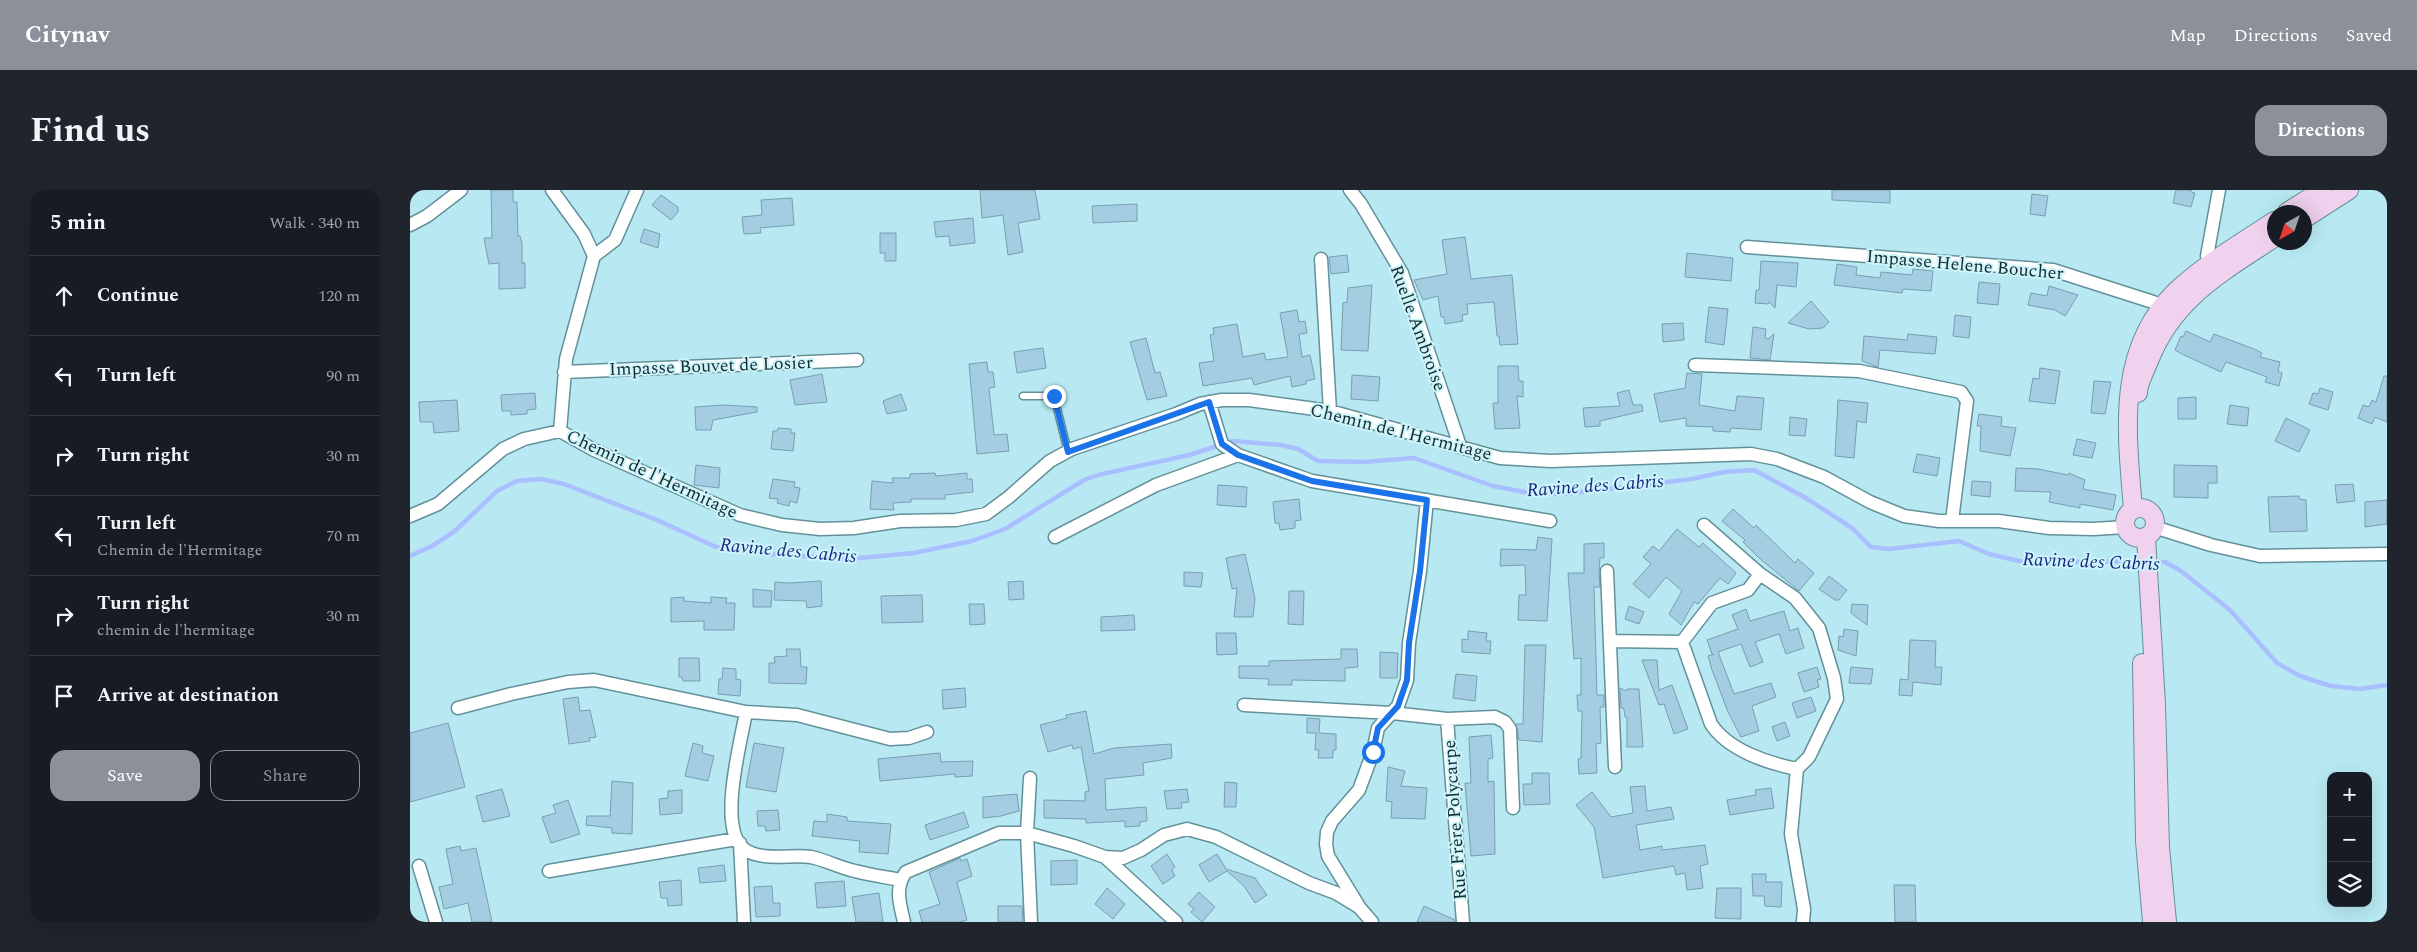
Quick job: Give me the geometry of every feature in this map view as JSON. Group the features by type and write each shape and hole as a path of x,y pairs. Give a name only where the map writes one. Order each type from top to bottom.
{"main road":[{"path":"2298,205 2322,190"},
{"path":"2312,214 2349,190"},
{"path":"2214,270 2267,227"},
{"path":"2138,509 2127,421 2128,389 2137,350 2152,321 2169,310 2176,291 2267,242"},
{"path":"2138,509 2151,514 2141,537 2152,806 2152,922"},
{"path":"2138,509 2126,517 2141,537"},
{"path":"2152,844 2167,922"}],"street":[{"path":"410,225 427,216 461,190"},
{"path":"552,190 584,234 594,256"},
{"path":"560,431 564,372 594,256 615,240 637,190"},
{"name":"Ruelle Ambroise","path":"1350,190 1361,204 1402,273 1460,446"},
{"path":"2214,270 2207,256 2219,190"},
{"name":"Impasse Helene Boucher","path":"1748,247 2053,270 2169,310"},
{"path":"1321,259 1330,411"},
{"name":"Impasse Bouvet de Losier","path":"564,372 857,360"},
{"path":"1695,364 1859,371 1961,392 1967,401 1952,521"},
{"name":"Chemin de l'Hermitage","path":"410,516 438,504 503,449 524,439 560,431 594,450 740,516 782,525 820,529 854,528 900,521 956,520 986,514 1009,498 1050,462 1068,452 1209,402 1248,400 1330,411 1500,458 1538,460 1751,454 1777,459 1824,477 1870,502 1904,516 1939,521 1999,521 2050,528 2094,529 2141,537 2211,545 2260,556 2387,554"},
{"path":"1209,402 1222,444 1238,455 1312,481 1550,521"},
{"path":"1055,537 1156,485 1238,455"},
{"path":"1372,922 1360,907 1328,856 1327,832 1332,821 1359,790 1373,752 1378,728 1392,713 1401,698 1407,680 1409,643 1420,571 1427,500"},
{"path":"1704,525 1760,574 1795,598 1818,628 1834,678 1837,699 1809,757 1796,769 1791,834 1804,909 1804,922"},
{"path":"1607,571 1615,767"},
{"path":"1682,642 1712,603 1748,590 1760,574"},
{"path":"1610,641 1682,642"},
{"path":"1682,642 1711,724 1718,734 1727,742 1777,765 1796,769"},
{"path":"458,708 510,694 568,682 594,680 746,712 797,715 890,739 909,738 927,732"},
{"path":"1244,705 1392,713 1447,719 1495,717 1504,722 1510,729 1513,808"},
{"path":"744,922 738,841 732,824 730,805 746,712"},
{"name":"Rue Frère Polycarpe","path":"1447,719 1463,922"},
{"path":"1030,778 1027,834 1032,922"},
{"path":"904,922 898,888 900,880 906,872 999,833 1027,834 1074,846 1105,857 1123,858 1141,850 1174,830 1201,831 1308,883 1336,893 1360,907"},
{"path":"550,871 738,841"},
{"path":"738,841 744,848 754,853 767,856 812,857 855,871 900,880"},
{"path":"1105,857 1176,922"},
{"path":"419,866 436,922"}],"lane":[{"path":"1023,396 1054,396 1068,452"}],"building":[{"path":"491,190 513,190 513,202 517,202 518,236 520,236 522,243 522,263 525,263 525,288 499,289 499,263 489,264 484,238 492,238"},
{"path":"980,190 1035,190 1040,219 1018,223 1023,252 1008,255 1003,215 982,218"},
{"path":"1832,190 1890,190 1890,203 1832,200"},
{"path":"2176,190 2191,190 2191,192 2195,193 2191,207 2173,203"},
{"path":"2032,194 2048,196 2045,216 2030,214"},
{"path":"661,195 678,207 678,212 671,220 652,205"},
{"path":"792,198 794,225 760,228 761,233 744,234 742,217 762,215 761,200"},
{"path":"1137,204 1137,221 1093,223 1092,206"},
{"path":"973,218 975,243 950,246 949,236 936,237 934,222"},
{"path":"644,229 660,234 658,248 640,242"},
{"path":"880,233 896,233 896,261 885,261 885,253 880,253"},
{"path":"1465,237 1471,279 1512,275 1518,344 1500,345 1499,336 1497,336 1494,302 1467,304 1468,314 1462,315 1463,321 1445,324 1444,317 1441,317 1438,296 1423,300 1414,280 1447,274 1442,240"},
{"path":"1687,253 1733,258 1731,281 1685,277"},
{"path":"1347,255 1349,272 1331,274 1329,257"},
{"path":"1761,261 1798,263 1796,287 1777,285 1775,308 1769,302 1768,304 1755,303 1756,290 1759,290"},
{"path":"1837,264 1857,267 1856,275 1880,278 1881,272 1912,275 1913,269 1933,271 1931,291 1903,289 1902,293 1834,285"},
{"path":"1979,282 2000,284 1998,305 1977,303"},
{"path":"1372,285 1368,351 1341,350 1343,303 1347,302 1348,288"},
{"path":"2049,286 2078,295 2065,316 2055,310 2028,305 2031,293 2047,296"},
{"path":"1811,301 1829,322 1823,328 1809,329 1788,323"},
{"path":"1709,307 1728,309 1724,345 1705,342"},
{"path":"1297,310 1299,322 1305,321 1307,333 1299,334 1302,357 1310,355 1315,379 1306,381 1306,384 1292,387 1290,376 1254,385 1252,378 1203,386 1199,363 1214,361 1210,335 1214,334 1213,328 1237,324 1243,357 1264,353 1266,360 1288,357 1280,313"},
{"path":"1955,315 1971,317 1969,338 1953,336"},
{"path":"1683,323 1684,340 1663,342 1662,324"},
{"path":"1753,327 1766,329 1765,338 1768,339 1774,334 1770,360 1750,358"},
{"path":"2186,331 2210,342 2214,334 2262,353 2260,357 2280,362 2278,371 2282,373 2279,386 2265,382 2267,377 2226,362 2221,372 2175,350 2181,336 2183,337"},
{"path":"1908,334 1937,337 1935,354 1880,350 1878,367 1862,361 1864,336 1907,340"},
{"path":"1146,338 1155,373 1160,372 1167,396 1147,400 1130,342"},
{"path":"1043,348 1046,368 1017,373 1014,352"},
{"path":"987,362 988,372 993,372 995,387 989,388 994,435 1007,434 1009,451 977,454 969,364"},
{"path":"1498,366 1518,366 1519,381 1523,381 1523,397 1517,396 1520,428 1495,429 1493,403 1498,403"},
{"path":"2040,368 2060,371 2055,404 2029,401 2033,378 2039,379"},
{"path":"1687,373 1702,374 1699,405 1735,411 1737,396 1764,398 1761,430 1731,428 1730,432 1713,431 1713,427 1686,426 1686,418 1660,422 1654,394 1685,388"},
{"path":"822,374 827,402 795,405 790,380"},
{"path":"1352,375 1380,377 1378,401 1351,399"},
{"path":"2384,376 2387,376 2387,422 2375,417 2372,424 2358,418 2363,405 2369,407 2372,400 2376,402"},
{"path":"2094,381 2111,382 2105,414 2091,413"},
{"path":"2320,388 2333,392 2328,410 2309,404 2313,393 2318,394"},
{"path":"1629,390 1633,405 1642,405 1643,411 1600,421 1600,426 1585,427 1583,408 1620,406 1617,393"},
{"path":"535,393 536,409 527,410 527,414 511,415 511,411 502,411 501,395"},
{"path":"901,394 907,410 887,414 883,401"},
{"path":"2196,397 2196,419 2178,419 2178,398"},
{"path":"457,400 459,431 434,433 433,422 420,422 419,402"},
{"path":"1838,400 1868,403 1866,423 1857,421 1854,458 1835,456"},
{"path":"723,405 757,407 757,412 713,420 711,430 696,430 695,407"},
{"path":"2230,405 2249,408 2247,426 2227,424"},
{"path":"1979,414 2002,417 2001,426 2016,428 2010,456 1980,451 1981,426 1977,426"},
{"path":"1790,417 1807,419 1805,436 1789,435"},
{"path":"2286,418 2310,430 2299,452 2275,441"},
{"path":"778,428 791,429 791,433 795,433 793,451 771,449 773,431 777,431"},
{"path":"2077,439 2096,443 2092,458 2073,455"},
{"path":"1917,454 1940,458 1937,476 1913,472"},
{"path":"696,465 720,468 719,488 694,485"},
{"path":"2174,465 2217,466 2217,483 2208,483 2208,498 2174,497"},
{"path":"2016,468 2038,469 2068,475 2069,473 2085,480 2083,489 2116,495 2113,510 2080,504 2080,508 2049,502 2051,492 2015,491"},
{"path":"935,473 936,476 967,473 967,479 972,479 973,492 945,495 945,499 911,499 911,502 893,503 894,510 870,509 872,481 893,483 892,478 910,478 910,474"},
{"path":"773,479 795,482 794,487 800,488 797,503 790,501 789,506 777,503 778,499 769,498"},
{"path":"1972,481 1991,482 1990,497 1971,495"},
{"path":"2353,484 2355,501 2337,503 2335,485"},
{"path":"1218,485 1247,487 1246,507 1217,505"},
{"path":"2299,496 2299,499 2306,500 2307,531 2270,532 2268,497"},
{"path":"1299,499 1301,520 1295,521 1295,528 1280,530 1279,523 1275,523 1273,502"},
{"path":"2387,500 2387,524 2365,527 2365,502"},
{"path":"1733,509 1754,528 1756,525 1795,563 1798,559 1814,573 1799,591 1759,558 1743,542 1745,540 1722,521"},
{"path":"1677,529 1699,547 1703,543 1736,573 1728,584 1720,578 1698,604 1694,602 1681,625 1669,614 1682,591 1666,577 1649,598 1633,584 1651,564 1643,557 1653,546 1659,551"},
{"path":"1538,537 1552,539 1547,621 1518,620 1519,595 1526,595 1525,565 1500,566 1501,549 1536,550"},
{"path":"1604,543 1604,558 1600,558 1600,587 1594,587 1597,695 1604,695 1604,707 1600,707 1601,743 1596,744 1597,773 1579,774 1578,759 1581,758 1582,711 1578,711 1577,695 1581,695 1581,658 1574,659 1568,573 1584,573 1584,544"},
{"path":"1245,554 1255,598 1253,617 1234,617 1237,588 1232,589 1226,558"},
{"path":"1184,572 1203,573 1201,587 1184,586"},
{"path":"1829,576 1847,590 1839,600 1835,600 1819,589"},
{"path":"821,581 822,606 807,608 806,601 774,600 775,582"},
{"path":"1023,581 1024,599 1009,600 1008,582"},
{"path":"753,589 772,591 771,607 753,607"},
{"path":"1289,591 1304,591 1303,625 1288,624"},
{"path":"922,595 923,622 882,623 881,596"},
{"path":"684,597 684,601 711,603 711,597 727,598 726,603 735,603 734,630 704,630 704,621 671,622 671,598"},
{"path":"969,604 984,604 985,624 970,625"},
{"path":"1852,604 1868,605 1867,625 1851,613"},
{"path":"1629,606 1644,612 1639,624 1625,619"},
{"path":"1746,609 1750,621 1784,611 1790,631 1798,628 1804,648 1786,654 1779,634 1755,642 1763,662 1750,667 1741,644 1718,652 1734,694 1771,683 1776,697 1752,706 1759,731 1741,737 1728,712 1712,670 1708,656 1714,654 1712,654 1707,640 1738,629 1732,615"},
{"path":"1134,615 1135,630 1101,631 1101,617"},
{"path":"1844,629 1858,631 1856,656 1838,650 1839,636 1843,637"},
{"path":"1468,631 1487,633 1486,641 1491,641 1490,654 1462,652 1462,639 1468,640"},
{"path":"1216,633 1236,633 1237,654 1217,655"},
{"path":"1910,640 1936,641 1935,667 1942,667 1941,685 1913,682 1912,696 1899,695 1900,679 1908,680"},
{"path":"1525,645 1546,645 1542,742 1519,740 1516,724 1523,724"},
{"path":"786,649 800,649 801,667 807,667 806,684 769,683 769,663 775,663 774,657 787,656"},
{"path":"1341,649 1357,649 1358,667 1345,668 1345,681 1292,680 1292,685 1268,685 1269,679 1239,678 1239,666 1269,666 1269,661 1341,659"},
{"path":"1380,652 1398,653 1397,678 1380,678"},
{"path":"679,658 699,658 700,681 683,681 682,677 679,677"},
{"path":"1642,660 1657,660 1659,690 1672,685 1688,729 1674,734 1664,704 1659,705"},
{"path":"1817,667 1821,679 1817,680 1819,687 1804,692 1798,673"},
{"path":"1851,667 1873,669 1871,684 1849,683"},
{"path":"723,668 736,669 736,679 741,680 740,696 718,694 719,679 722,679"},
{"path":"1456,674 1477,676 1475,701 1453,698"},
{"path":"965,688 966,707 943,709 942,690"},
{"path":"1620,688 1626,691 1627,689 1639,689 1643,747 1627,747 1627,717 1625,717 1624,709 1621,708"},
{"path":"578,697 580,711 590,710 596,737 589,738 590,741 569,744 563,699"},
{"path":"1811,697 1816,711 1797,718 1792,703"},
{"path":"1086,711 1094,754 1114,748 1171,744 1172,758 1143,763 1144,775 1105,779 1106,810 1146,807 1147,821 1140,822 1140,826 1125,827 1125,821 1086,823 1086,819 1044,818 1044,800 1085,801 1085,792 1089,791 1081,747 1073,749 1072,745 1048,752 1040,725 1067,718 1066,715"},
{"path":"1307,718 1320,719 1319,733 1336,734 1336,750 1333,750 1333,758 1318,758 1319,750 1315,750 1316,733 1307,733"},
{"path":"1785,722 1790,736 1777,741 1772,727"},
{"path":"448,723 465,787 410,802 410,733"},
{"path":"1491,735 1493,758 1488,759 1488,782 1494,781 1495,854 1471,856 1465,783 1471,783 1469,737"},
{"path":"693,743 703,746 702,753 714,756 708,781 685,776"},
{"path":"754,743 784,748 776,792 746,787"},
{"path":"940,753 941,762 973,761 972,776 955,777 955,774 880,781 878,759"},
{"path":"1388,767 1405,771 1401,786 1427,788 1425,819 1391,818 1392,802 1386,801"},
{"path":"1532,773 1549,773 1550,804 1524,805 1523,784 1532,784"},
{"path":"612,781 633,783 632,834 612,833 612,828 586,825 587,816 610,816"},
{"path":"1225,782 1237,783 1236,807 1224,807"},
{"path":"1645,786 1647,811 1671,807 1674,819 1636,825 1640,850 1662,846 1662,850 1705,845 1708,864 1700,866 1703,888 1687,890 1685,873 1676,875 1674,866 1603,878 1594,827 1576,805 1592,792 1611,817 1633,813 1630,787"},
{"path":"1771,788 1774,808 1730,815 1727,800 1756,795 1755,790"},
{"path":"502,789 510,816 483,822 476,796"},
{"path":"1187,789 1189,802 1181,803 1182,808 1167,809 1164,791"},
{"path":"682,790 682,813 660,815 659,799 668,798 668,791"},
{"path":"1017,794 1019,811 983,818 983,797"},
{"path":"568,800 580,834 551,843 542,817 556,813 553,805"},
{"path":"778,810 780,830 766,831 765,826 758,826 757,811"},
{"path":"964,812 969,827 930,840 925,825"},
{"path":"827,814 847,817 847,821 891,824 888,854 859,852 860,841 812,836 814,821 827,822"},
{"path":"460,846 461,851 476,848 492,922 472,922 468,903 444,909 439,887 453,884 446,849"},
{"path":"1167,854 1175,867 1172,870 1175,876 1163,884 1151,866"},
{"path":"1217,854 1226,869 1255,878 1267,895 1255,903 1244,886 1227,871 1209,882 1199,865"},
{"path":"960,858 961,861 967,859 972,876 957,882 967,920 960,922 922,922 919,911 940,904 929,872"},
{"path":"1077,860 1077,884 1051,885 1051,861"},
{"path":"724,865 726,881 700,883 698,868"},
{"path":"1752,874 1766,874 1766,882 1782,882 1781,907 1765,906 1764,896 1753,896"},
{"path":"681,880 682,905 668,906 667,898 661,898 659,882"},
{"path":"844,881 846,906 817,908 815,883"},
{"path":"1894,885 1915,885 1916,922 1895,922"},
{"path":"772,886 773,903 780,903 780,916 756,917 754,887"},
{"path":"1107,888 1125,904 1113,919 1095,904"},
{"path":"1717,888 1741,888 1741,919 1715,918"},
{"path":"1199,892 1215,907 1202,922 1191,912 1194,909 1188,904"},
{"path":"879,893 883,922 856,922 852,897"},
{"path":"998,906 1022,906 1023,922 998,922"},
{"path":"1424,906 1455,920 1455,922 1417,922"}],"waterway":[{"name":"Ravine des Cabris","path":"410,556 432,546 455,531 497,491 517,481 541,479 564,484 657,520 716,547 770,554 848,559 914,553 972,541 1005,529 1084,480 1098,475 1189,455 1233,441 1281,445 1298,449 1318,461 1364,462 1414,458 1493,486 1529,493 1562,494 1692,479 1724,472 1754,470 1806,498 1852,528 1871,547 1889,549 1959,541 1989,554 2028,563 2142,561"},
{"name":"Ravine des Cabris","path":"2153,562 2165,562 2181,571 2230,610 2277,663 2300,676 2331,686 2360,689 2387,685"}],"route":[{"path":"1054,396 1068,452 1209,402 1222,444 1238,455 1331,486 1427,500 1420,571 1409,643 1407,680 1398,706 1385,718 1378,728 1373,752"}]}
